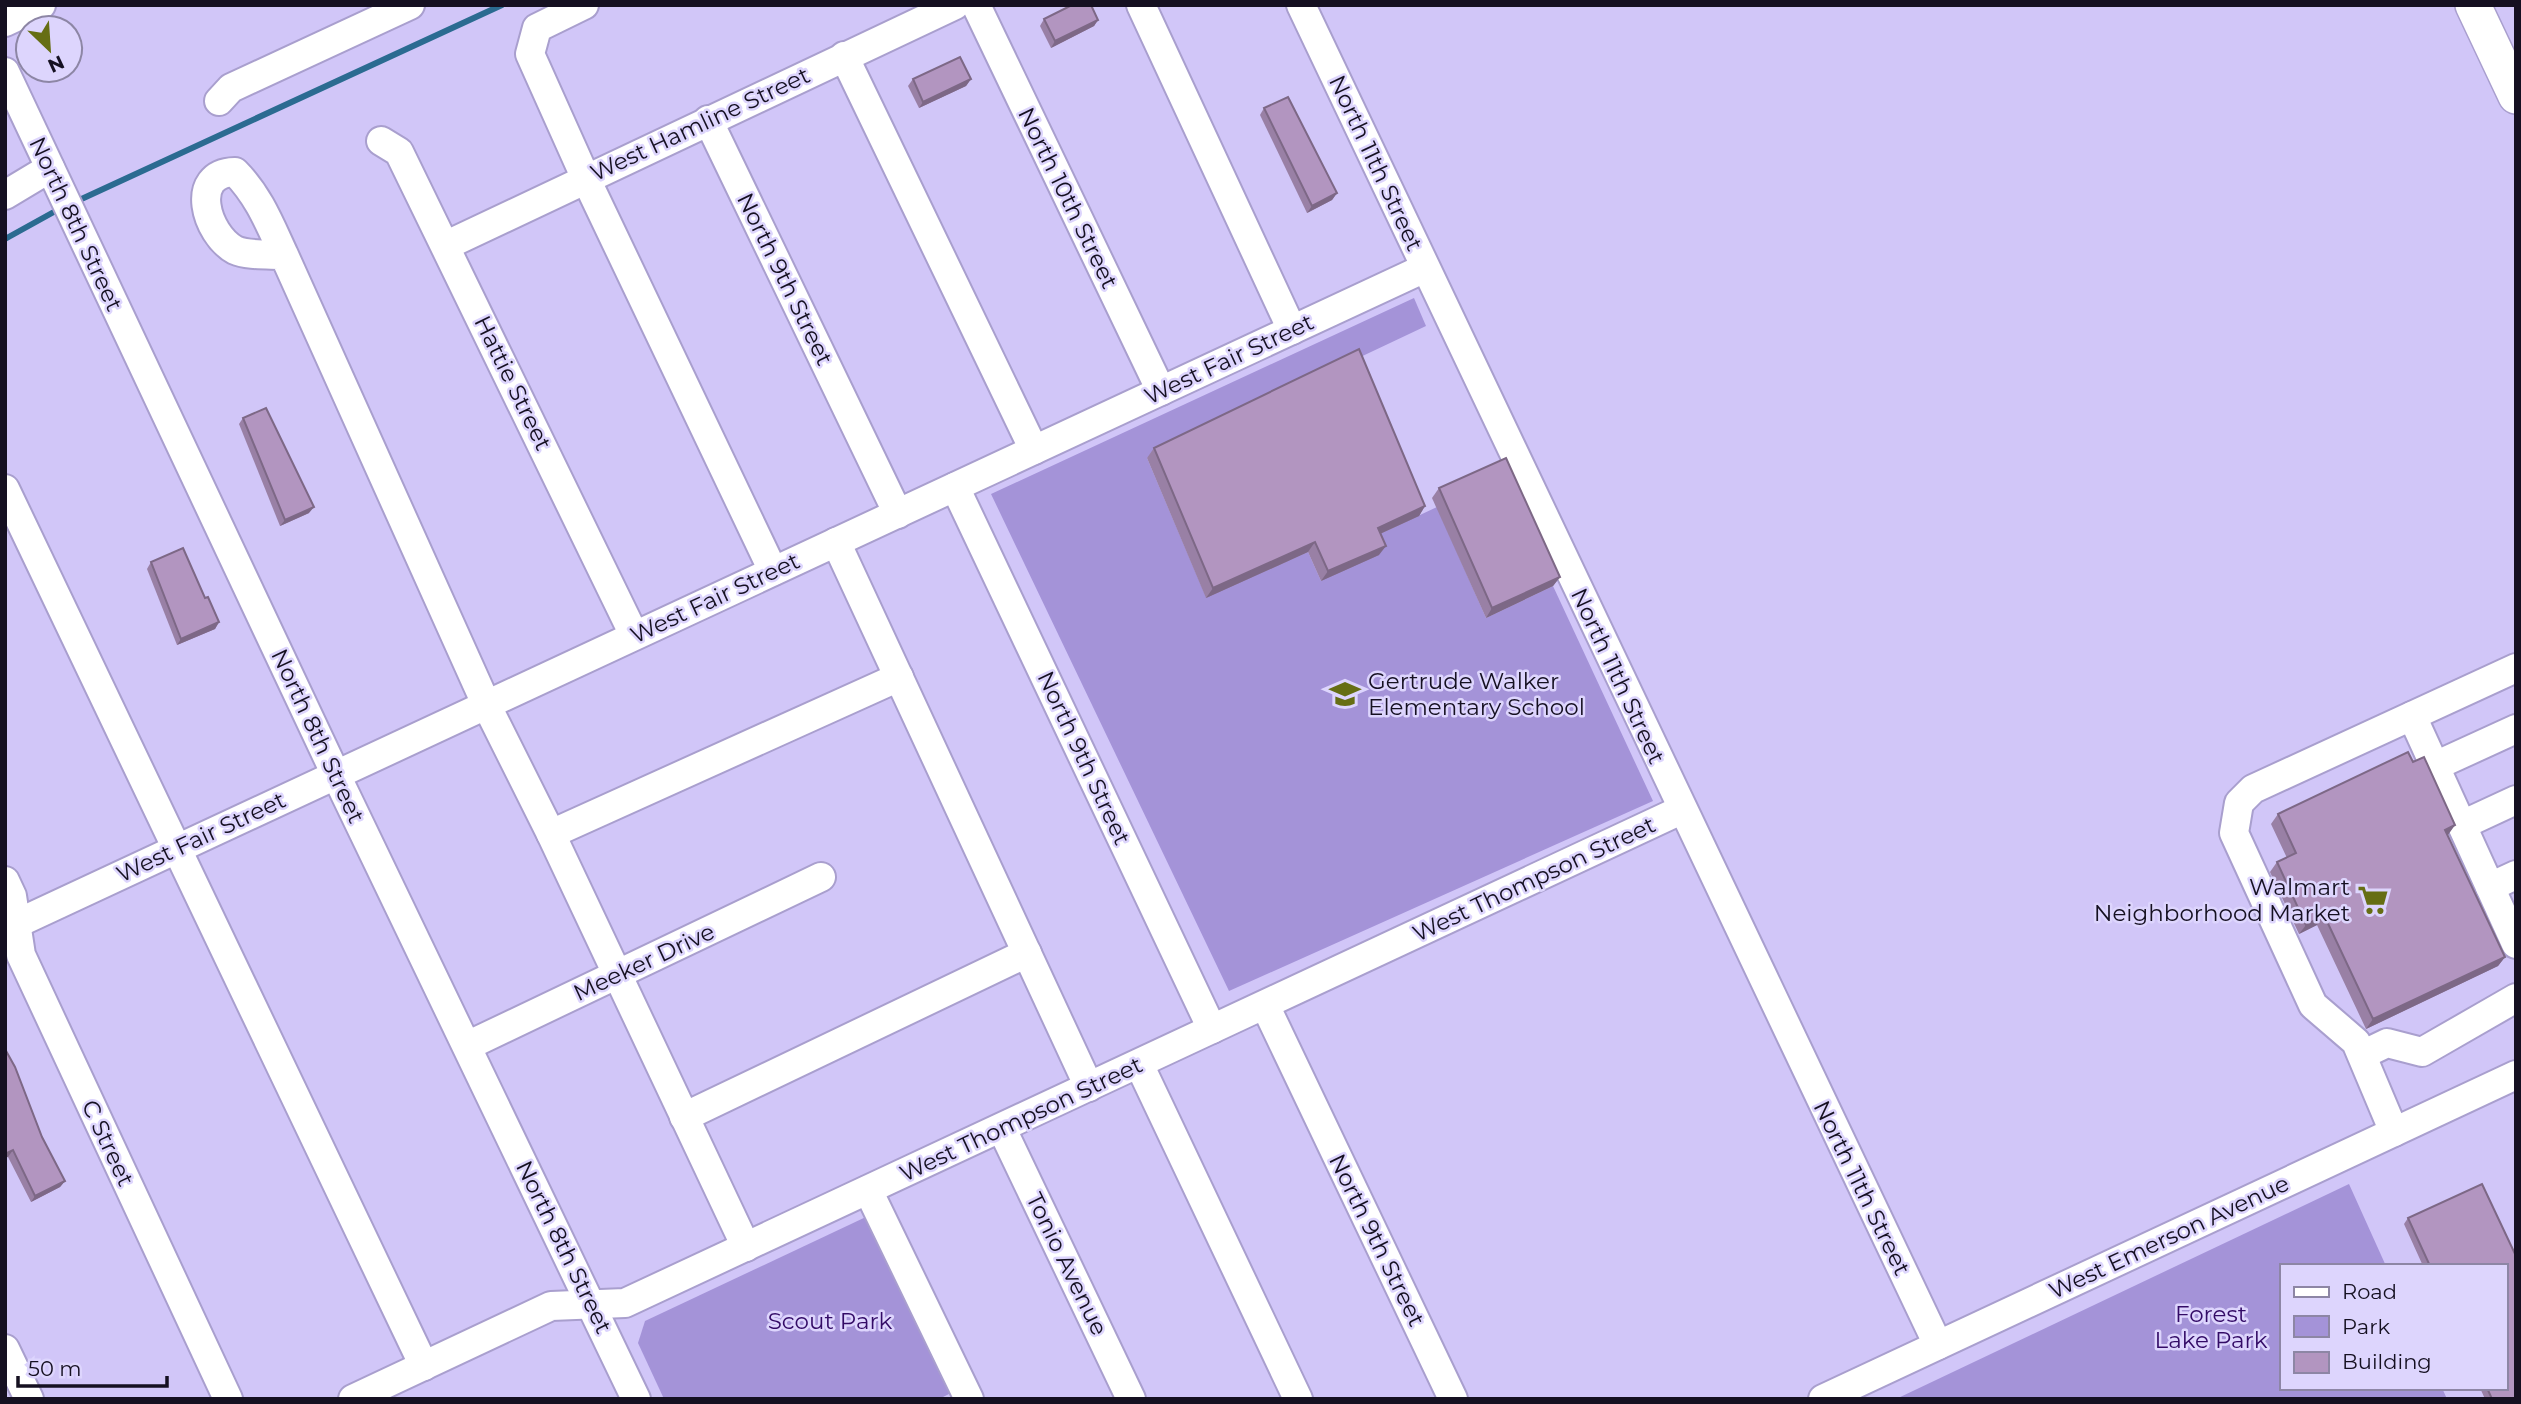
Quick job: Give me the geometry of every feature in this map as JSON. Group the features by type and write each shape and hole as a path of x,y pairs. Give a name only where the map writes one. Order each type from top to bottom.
{"main road":[{"path":"2473,5 2516,96"}],"street":[{"path":"5,22 41,5"},
{"path":"219,101 231,88 410,5"},
{"path":"584,5 537,28 530,54 586,179 773,571"},
{"name":"West Hamline Street","path":"447,245 955,5"},
{"name":"North 10th Street","path":"976,5 1161,391"},
{"path":"1141,5 1292,330"},
{"name":"North 11th Street","path":"1301,5 1681,810 1938,1345"},
{"path":"844,57 1034,450"},
{"name":"North 8th Street","path":"5,72 336,775 636,1399"},
{"name":"North 9th Street","path":"708,120 898,514"},
{"name":"Hattie Street","path":"381,141 399,152 447,245 634,635"},
{"path":"5,195 54,175"},
{"path":"284,255 486,704 551,834 746,1247"},
{"name":"West Fair Street","path":"11,926 1425,268"},
{"name":"North 9th Street","path":"956,487 1212,1029"},
{"path":"5,489 424,1366"},
{"path":"836,542 1089,1087"},
{"path":"2395,1132 2356,1042 2313,1004 2234,833 2239,803 2253,789 2516,668"},
{"path":"551,834 899,677"},
{"path":"2412,716 2515,938"},
{"path":"2435,766 2516,729"},
{"path":"2462,825 2516,800"},
{"name":"West Thompson Street","path":"352,1399 551,1306 625,1303 1681,810"},
{"path":"2490,887 2516,875"},
{"name":"Meeker Drive","path":"467,1046 821,877"},
{"name":"C Street","path":"5,881 12,896 11,926 21,956 228,1399"},
{"path":"684,1117 1027,953"},
{"path":"2362,1055 2387,1044 2422,1052 2516,998"},
{"name":"North 9th Street","path":"1265,1005 1453,1399"},
{"path":"1139,1064 1298,1399"},
{"name":"West Emerson Avenue","path":"1823,1399 2516,1075"},
{"name":"Tonio Avenue","path":"1002,1129 1131,1399"},
{"path":"868,1190 969,1399"},
{"path":"5,1349 29,1399"}],"green space":[{"name":"Gertrude Walker Elementary School","path":"1414,298 1426,326 1147,458 1206,597 1308,552 1321,581 1371,538 1437,507 1486,618 1553,586 1653,801 1229,991 991,494"},
{"name":"Forest Lake Park","path":"2349,1184 2385,1264 2280,1264 2280,1390 2443,1390 2447,1399 1896,1399"},
{"name":"Scout Park","path":"868,1216 951,1393 939,1399 664,1399 638,1343 645,1321"}],"building":[{"path":"1072,5 1091,5 1098,20 1055,41 1044,19"},
{"path":"960,57 971,79 923,102 913,79"},
{"path":"1288,97 1337,193 1312,206 1264,108"},
{"path":"1359,349 1425,506 1378,528 1386,546 1328,571 1315,542 1213,588 1154,448"},
{"path":"266,408 314,507 285,520 243,418"},
{"path":"1506,458 1560,577 1492,608 1439,488"},
{"path":"183,548 219,622 181,639 151,562"},
{"name":"Walmart Neighborhood Market","path":"2408,752 2413,762 2424,757 2455,825 2445,830 2505,957 2373,1019 2324,915 2306,925 2277,862 2296,853 2278,814"},
{"path":"5,1049 15,1067 42,1137 65,1181 35,1196 13,1150 5,1154"},
{"path":"2482,1184 2516,1256 2516,1399 2492,1399 2488,1390 2507,1390 2507,1264 2429,1264 2408,1218"}],"waterway":[{"path":"75,202 502,5"},
{"path":"5,239 61,208"}],"place":[{"name":"Gertrude Walker Elementary School","path":"1345,694"},
{"name":"Walmart Neighborhood Market","path":"2373,900"}]}
